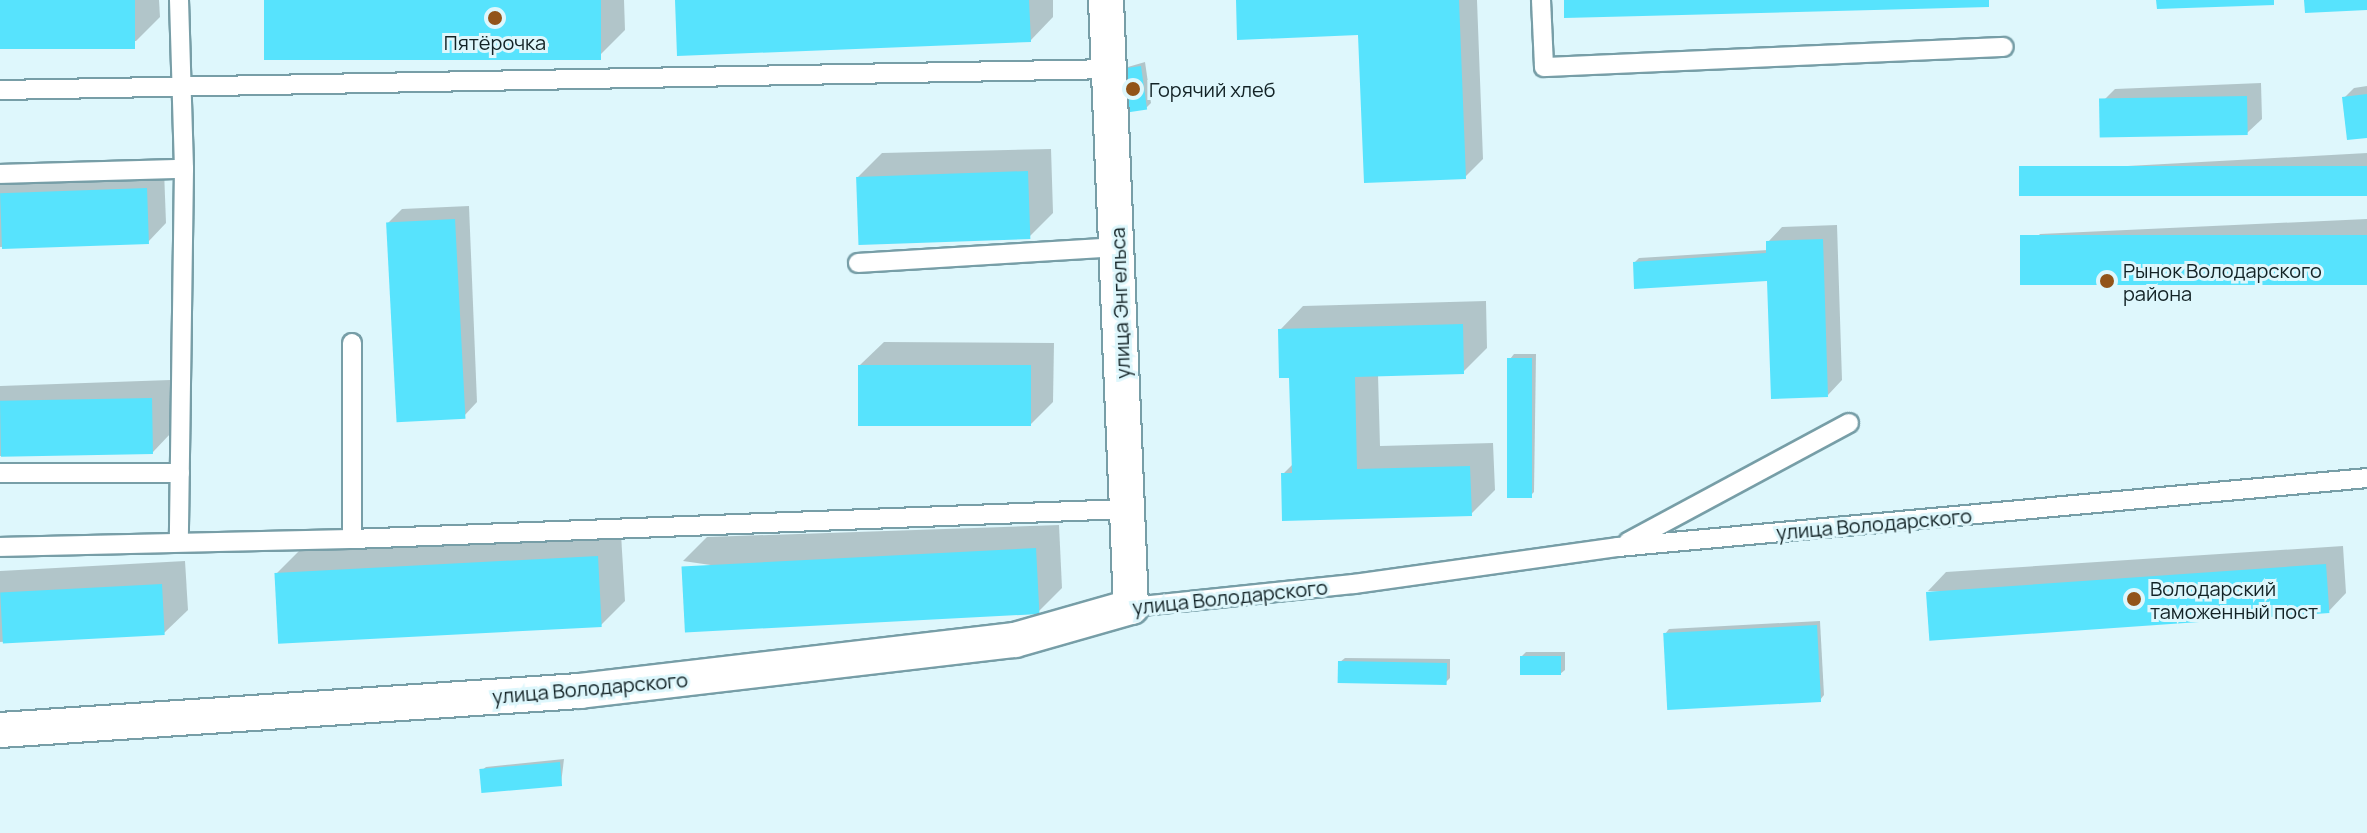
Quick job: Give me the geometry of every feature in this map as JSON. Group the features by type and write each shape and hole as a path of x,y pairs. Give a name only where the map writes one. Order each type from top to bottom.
{"street":[{"name":"улица Энгельса","path":"1106,0 1131,607"},
{"name":"улица Володарского","path":"0,730 580,691 1015,640 1131,607"}],"lane":[{"path":"179,0 184,169 179,541"},
{"path":"1541,0 1544,67 2004,47"},
{"path":"0,90 1111,69"},
{"path":"0,174 184,169"},
{"path":"858,263 1118,247"},
{"path":"352,343 352,539"},
{"path":"1618,547 1849,423"},
{"path":"0,473 180,473"},
{"name":"улица Володарского","path":"1131,607 1354,584 1618,547 2367,478"},
{"path":"0,547 352,539 1127,509"}],"building":[{"path":"0,0 135,0 135,49 0,49"},
{"path":"264,0 601,0 601,60 264,60"},
{"path":"675,0 1029,0 1031,42 677,56"},
{"path":"1236,0 1459,0 1466,179 1364,183 1358,35 1237,40"},
{"path":"1564,0 1989,0 1989,7 1564,18"},
{"path":"2156,0 2274,0 2274,5 2157,9"},
{"path":"2304,0 2367,0 2367,10 2305,13"},
{"name":"Горячий хлеб","path":"1141,66 1147,110 1125,113 1119,69"},
{"path":"2367,94 2367,138 2347,140 2342,97"},
{"path":"2247,96 2248,135 2100,138 2099,99"},
{"path":"2019,166 2367,166 2367,196 2019,196"},
{"path":"1028,171 1030,239 858,245 856,177"},
{"path":"147,188 149,244 2,249 0,193"},
{"path":"455,219 465,419 397,422 386,223"},
{"path":"2020,235 2367,235 2367,285 2020,285"},
{"path":"1823,239 1828,397 1771,399 1767,281 1634,289 1633,262 1766,253 1766,241"},
{"path":"1463,324 1464,374 1355,377 1357,469 1470,466 1472,516 1282,521 1281,473 1292,473 1289,378 1279,378 1278,329"},
{"path":"1507,358 1532,358 1532,498 1507,498"},
{"path":"858,365 1031,365 1031,426 858,426"},
{"path":"152,398 153,454 1,457 0,401"},
{"path":"1036,548 1039,614 685,632 681,567"},
{"path":"598,556 602,627 278,644 274,573"},
{"path":"2326,564 2329,613 1929,641 1926,592"},
{"path":"162,584 165,635 3,643 0,592"},
{"path":"1817,625 1821,702 1667,710 1663,633"},
{"path":"1520,656 1561,656 1561,675 1520,675"},
{"path":"1338,661 1447,663 1447,685 1338,683"},
{"path":"560,762 562,786 481,793 479,769"}],"place":[{"name":"Пятёрочка","path":"495,18"},
{"name":"Горячий хлеб","path":"1133,89"},
{"name":"Рынок Володарского района","path":"2107,281"},
{"name":"Володарский таможенный пост","path":"2134,599"}]}
